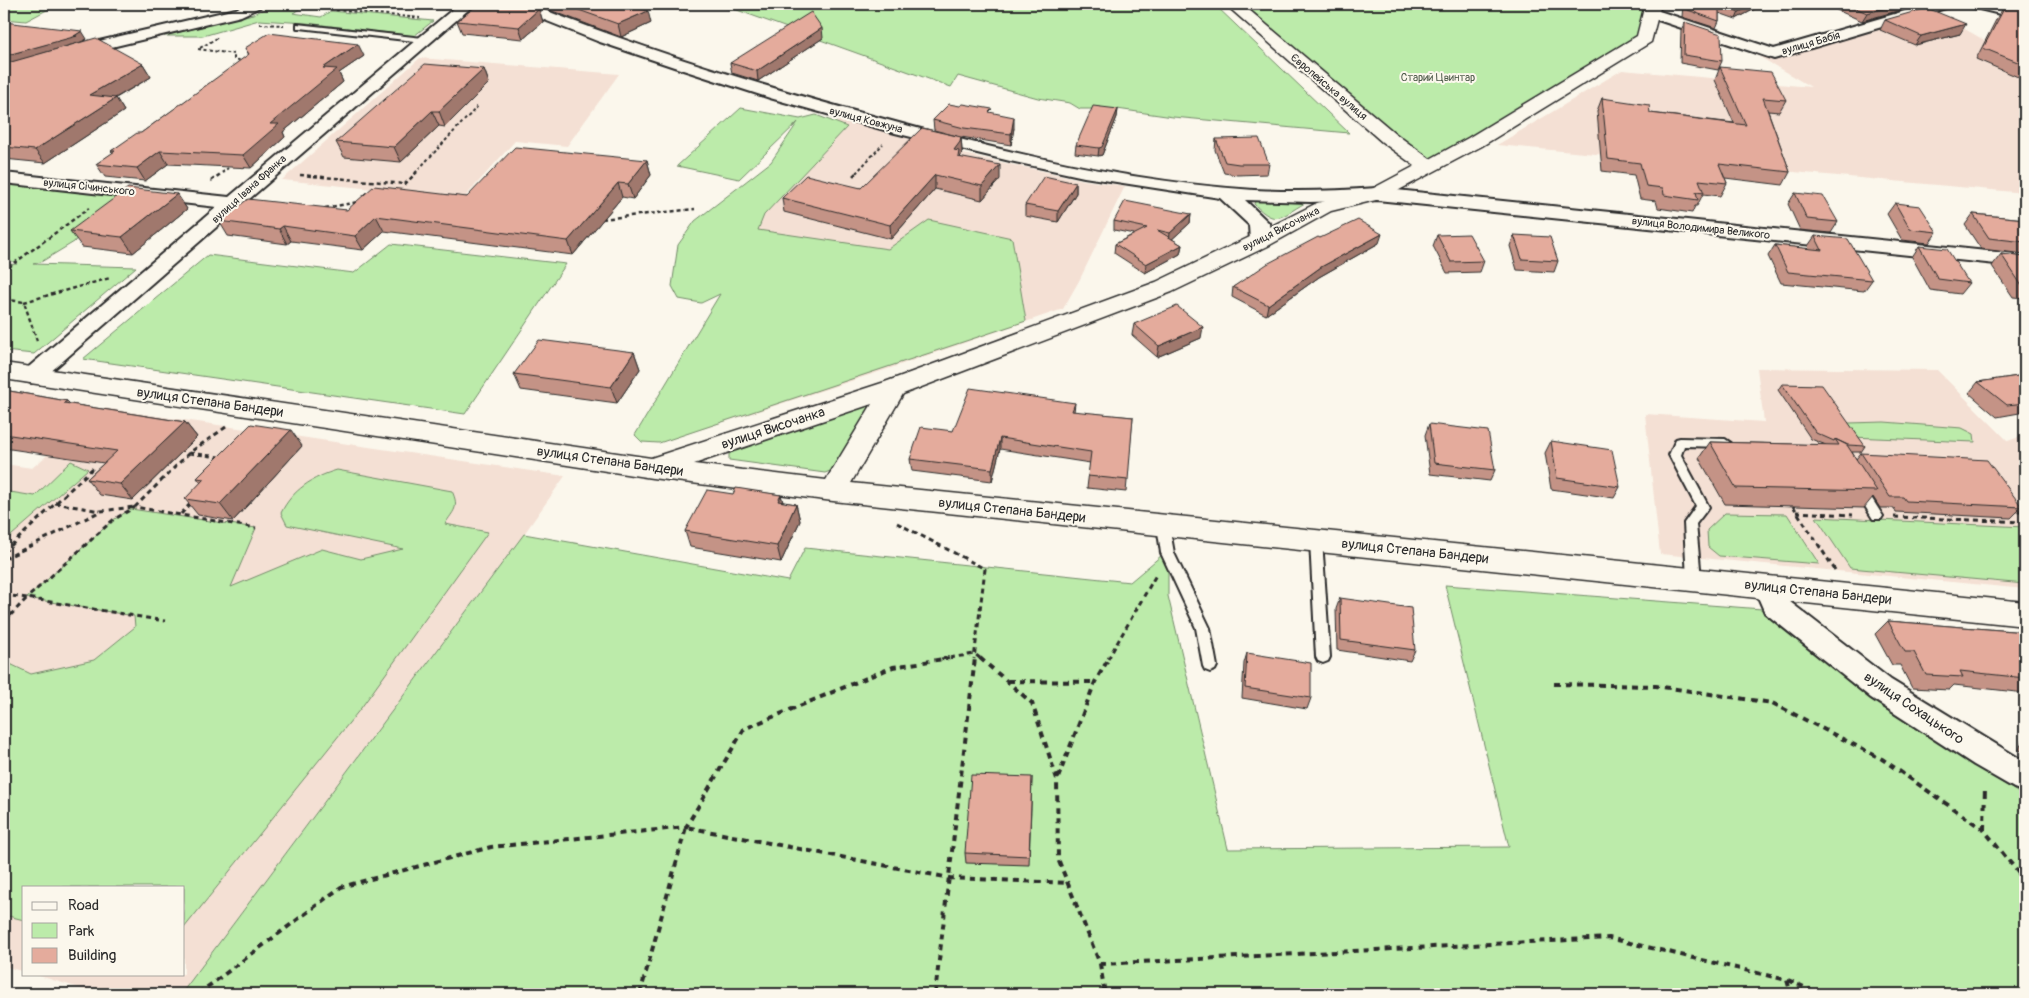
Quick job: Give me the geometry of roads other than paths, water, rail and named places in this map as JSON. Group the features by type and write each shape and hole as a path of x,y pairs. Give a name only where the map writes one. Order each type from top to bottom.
{"street":[{"path":"60,55 241,12 255,4"},
{"name":"вулиця Івана Франка","path":"32,376 234,203 319,127 468,4"},
{"name":"вулиця Ковжуна","path":"517,4 585,32 679,64 802,102 964,147 1092,174 1226,194 1310,198 1377,194"},
{"name":"Європейська вулиця","path":"1233,4 1389,138 1429,168"},
{"name":"вулиця Бабія","path":"1652,8 1774,54 1944,4"},
{"path":"1976,4 2025,16"},
{"name":"вулиця Височанка","path":"652,468 894,388 1164,287 1260,241 1324,207 1377,194 1475,142 1645,38 1652,8"},
{"path":"93,32 137,36"},
{"name":"вулиця Січинського","path":"4,178 127,198 264,206"},
{"path":"1226,194 1259,223 1260,241"},
{"name":"вулиця Володимира Великого","path":"1377,194 2025,261"},
{"name":"вулиця Степана Бандери","path":"4,371 652,468 833,491 2025,614"},
{"path":"833,491 894,388"},
{"name":"вулиця Сохацького","path":"1767,588 1775,604 1881,689 1985,756 2025,778"}],"lane":[{"path":"300,26 423,40"},
{"path":"1694,579 1690,523 1703,507 1675,455 1680,442 1737,443"},
{"path":"1854,479 1877,516"},
{"path":"1163,525 1163,541 1167,556 1203,627 1210,666"},
{"path":"1316,540 1324,657"}],"park label":[{"name":"Старий Цвинтар","path":"1438,77"}]}
